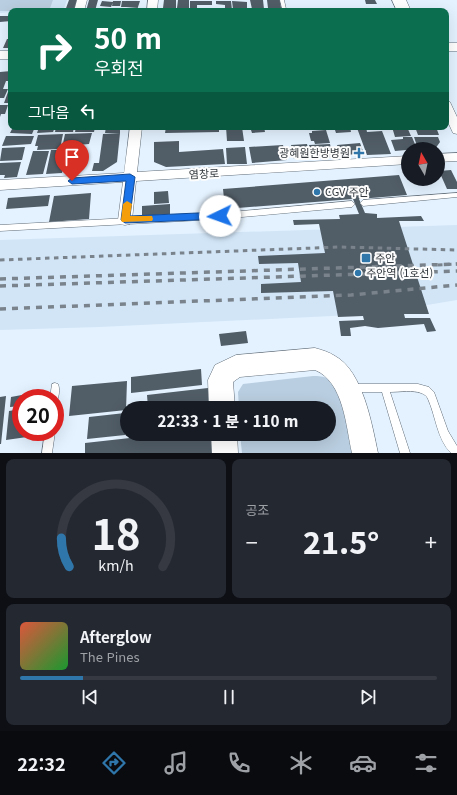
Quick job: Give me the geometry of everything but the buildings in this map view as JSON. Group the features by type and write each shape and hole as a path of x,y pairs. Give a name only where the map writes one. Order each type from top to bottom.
{"main road":[{"path":"222,401 220,380 224,373 236,366 315,359 324,361 344,379 365,453"},
{"path":"224,441 225,453"}],"street":[{"path":"449,112 457,130"},
{"path":"125,220 136,130"},
{"path":"445,158 457,157"},
{"name":"염창로","path":"0,186 401,160"}],"lane":[{"path":"282,0 284,8"},
{"path":"363,203 457,195"},
{"path":"0,228 220,216 352,204"},
{"path":"347,388 418,388 426,390 431,395 446,439 450,447 457,452"},
{"path":"385,389 405,453"},
{"path":"47,453 49,441"}],"shaded area":[{"path":"0,0 67,0 64,8 8,8 8,12 0,13"},
{"path":"0,0 53,0 50,8 8,8 8,11 0,11"},
{"path":"457,225 457,300 373,314 99,327 0,330 0,240"},
{"path":"313,376 328,379 334,385 342,402 348,424 353,453 242,453 241,441 336,441 336,401 239,401 238,392 243,384"}],"railway":[{"path":"0,260 340,247 457,250"},
{"path":"0,279 457,264 438,265"},
{"path":"0,286 457,271"},
{"path":"0,309 351,295 457,285"}],"slow traffic":[{"path":"127,204 125,220 149,219"}],"place":[{"name":"광혜원한방병원","path":"359,153"},
{"name":"CGV 주안","path":"317,192"},
{"name":"주안","path":"366,258"},
{"name":"주안역 (1호선)","path":"358,273"}],"route":[{"path":"72,181 130,177 125,220 220,216"}]}
